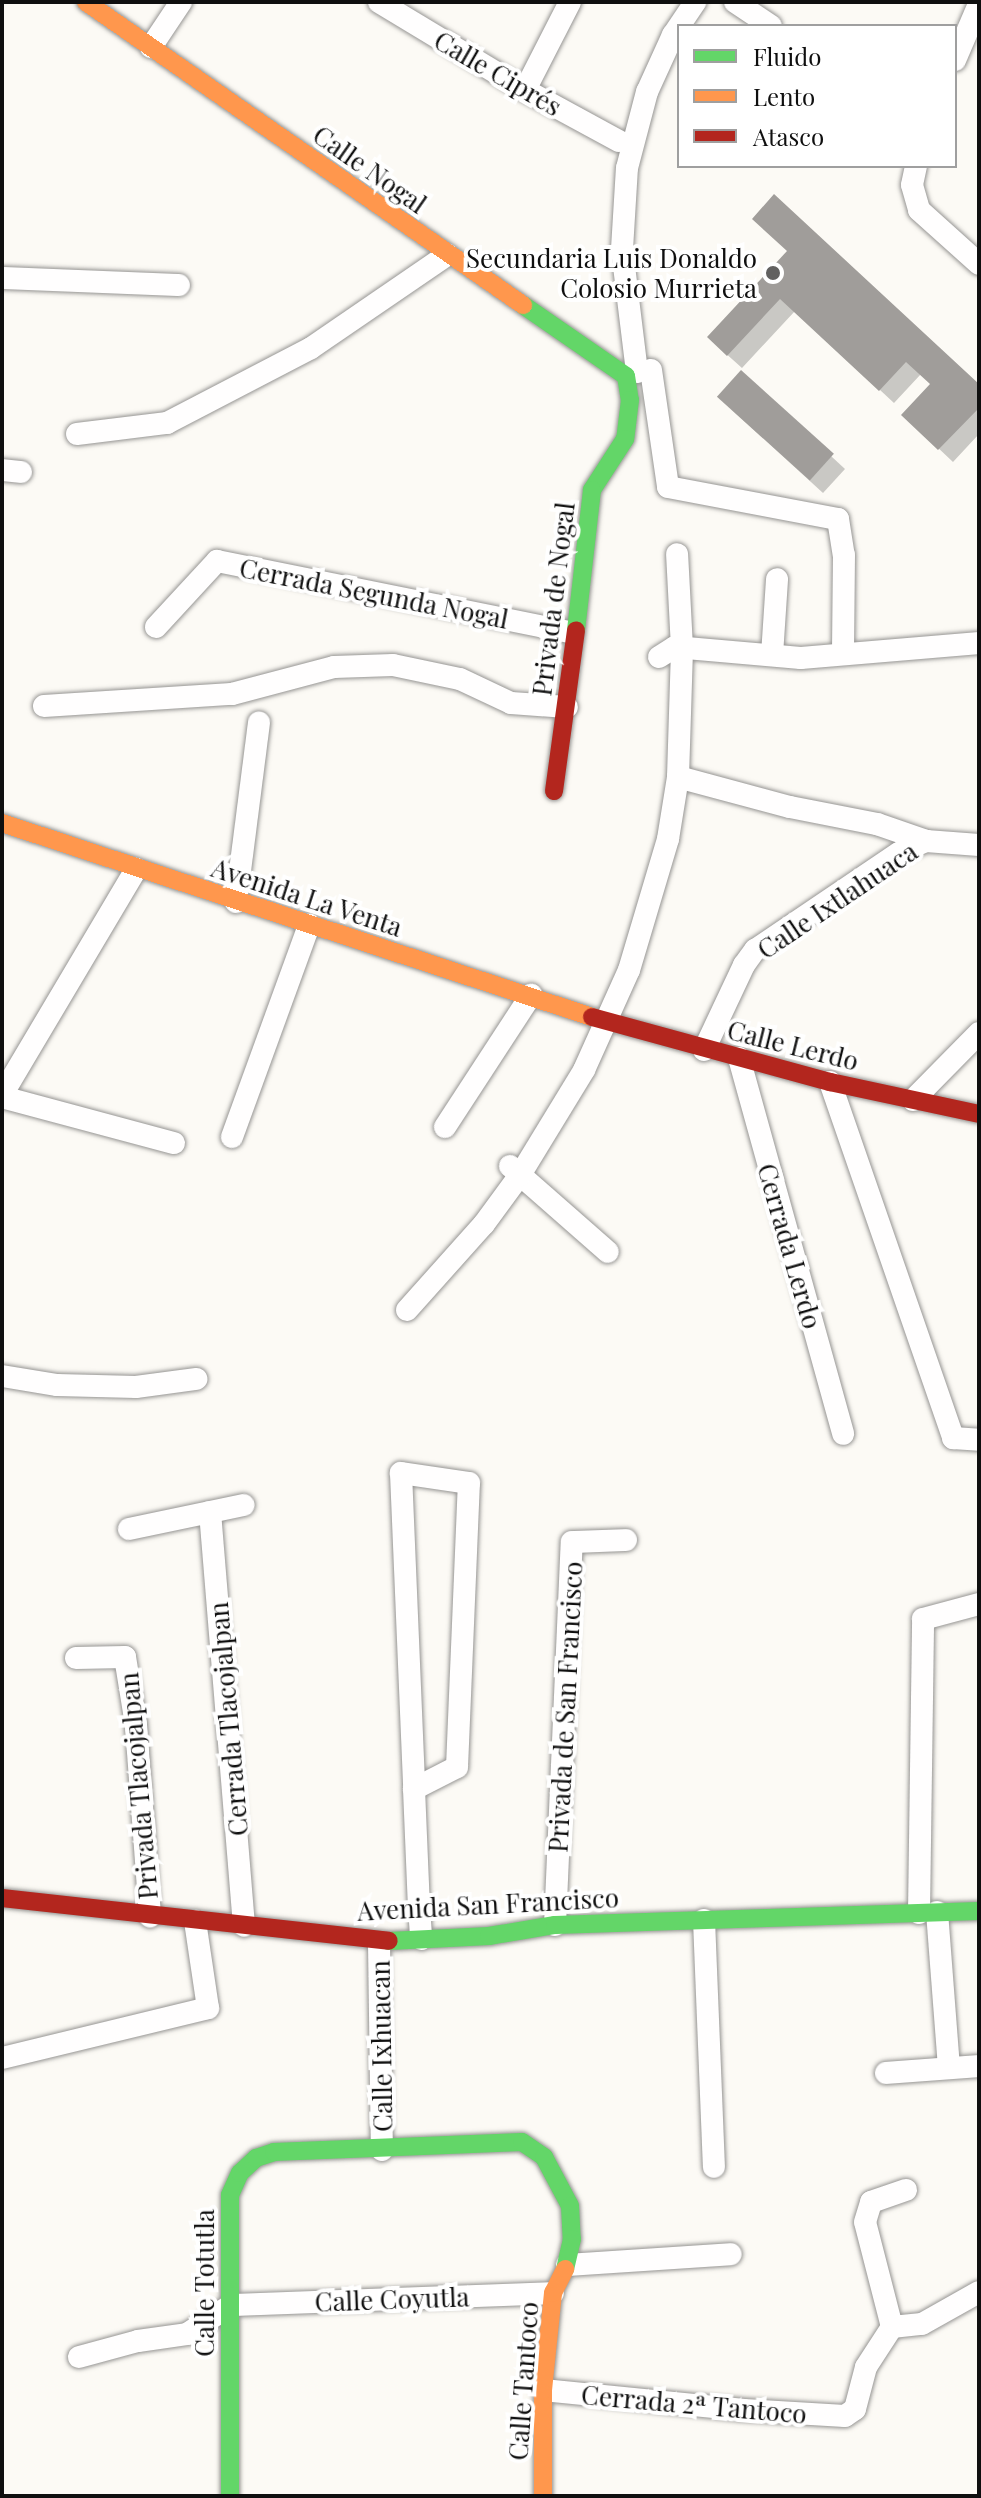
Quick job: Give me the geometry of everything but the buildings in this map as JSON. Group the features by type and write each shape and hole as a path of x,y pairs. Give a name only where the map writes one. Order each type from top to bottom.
{"street":[{"name":"Calle Nogal","path":"86,2 447,255 638,373"},
{"path":"151,47 181,2"},
{"name":"Calle Ciprés","path":"379,2 525,90 619,141"},
{"path":"525,90 570,2"},
{"path":"680,24 695,2"},
{"path":"735,2 768,24"},
{"path":"957,55 979,4"},
{"path":"677,29 647,92 627,168 622,249 638,373 668,487 838,519 844,555 843,654"},
{"path":"916,168 912,185 919,210 979,264"},
{"path":"77,434 167,423 311,348 447,255"},
{"path":"2,278 179,285"},
{"name":"Privada de Nogal","path":"554,791 567,707 573,633 585,566 592,490 628,430 630,383 638,373"},
{"path":"407,1310 484,1224 515,1170 584,1070 602,1021 629,970 668,839 678,777 682,648 677,554"},
{"name":"Cerrada Segunda Nogal","path":"156,627 217,561 573,633"},
{"path":"772,655 777,579"},
{"path":"659,657 675,647 801,658 979,643"},
{"path":"44,706 232,694 334,667 393,665 460,679 511,703 567,707"},
{"path":"236,902 259,722"},
{"path":"678,777 790,807 877,824 926,841"},
{"name":"Avenida La Venta","path":"2,823 236,902 531,995 602,1021"},
{"name":"Calle Ixtlahuaca","path":"704,1050 744,965 755,950 899,853 926,841 979,845"},
{"path":"136,869 2,1096 174,1143"},
{"path":"232,1137 309,925"},
{"path":"445,1127 531,995"},
{"name":"Calle Lerdo","path":"602,1021 830,1082 979,1114"},
{"path":"913,1100 979,1033"},
{"name":"Cerrada Lerdo","path":"739,1058 843,1434"},
{"path":"830,1082 953,1438 979,1440"},
{"path":"515,1170 608,1252"},
{"path":"2,1376 57,1385 136,1387 196,1379"},
{"path":"414,1789 457,1767 469,1483 401,1473 409,1663 414,1789 419,1907 421,1939"},
{"path":"129,1529 244,1505"},
{"name":"Cerrada Tlacojalpan","path":"210,1512 244,1926"},
{"name":"Privada de San Francisco","path":"555,1925 572,1542 626,1540"},
{"path":"949,2068 939,1939 928,1913 923,1619 979,1604"},
{"name":"Privada Tlacojalpan","path":"76,1658 125,1657 136,1725 150,1916"},
{"name":"Avenida San Francisco","path":"2,1898 379,1942 489,1936 555,1925 979,1911"},
{"path":"704,1920 714,2167"},
{"path":"2,2058 208,2008 195,1921"},
{"name":"Calle Ixhuacan","path":"379,1942 382,2150"},
{"path":"886,2073 979,2066"},
{"name":"Calle Tantoco","path":"382,2150 522,2142 544,2157 570,2206 572,2239 567,2265 553,2293 543,2390 543,2496"},
{"name":"Calle Totutla","path":"230,2496 230,2195 240,2173 256,2158 274,2152 382,2150"},
{"path":"906,2190 871,2202 865,2222 892,2327 922,2324 979,2292"},
{"path":"567,2265 731,2254"},
{"name":"Calle Coyutla","path":"231,2305 553,2293"},
{"path":"79,2357 138,2341 187,2334 231,2305"},
{"name":"Cerrada 2ª Tantoco","path":"543,2390 744,2410 845,2416 855,2409 866,2367 892,2327"}],"traffic: fast":[{"path":"523,305 626,376 630,400 625,439 592,490 576,630"},
{"path":"389,1941 489,1936 555,1925 979,1911"},
{"path":"230,2496 230,2195 240,2173 256,2158 274,2152 522,2142 544,2157 570,2206 572,2239 565,2269"}],"traffic: slow":[{"path":"86,2 523,305"},
{"path":"2,823 592,1017"},
{"path":"543,2496 543,2390 553,2293 565,2269"}],"traffic: jam":[{"path":"554,791 576,630"},
{"path":"592,1017 830,1082 979,1114"},
{"path":"2,1898 389,1941"}],"place":[{"name":"Secundaria Luis Donaldo Colosio Murrieta","path":"773,273"}]}
